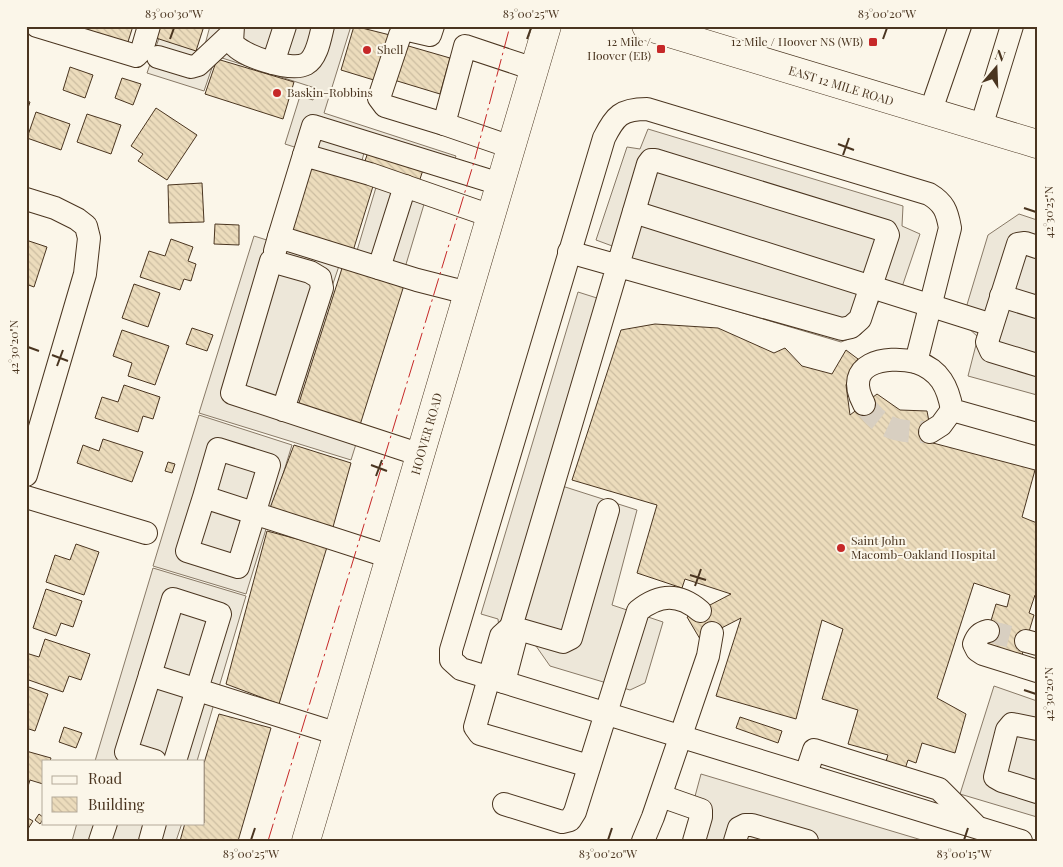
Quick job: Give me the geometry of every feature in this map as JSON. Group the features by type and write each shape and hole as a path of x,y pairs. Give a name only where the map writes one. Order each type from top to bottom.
{"main road":[{"name":"HOOVER ROAD","path":"306,841 547,26"},
{"name":"EAST 12 MILE ROAD","path":"646,26 702,34 930,113 1037,144"}],"street":[{"path":"37,26 136,56 142,50 149,26"},
{"path":"273,62 285,26"},
{"path":"232,30 232,42 240,51 273,62 297,67 307,64 315,52 323,26"},
{"path":"930,113 960,26"},
{"path":"981,127 1012,26"},
{"path":"511,147 385,106 379,98 400,35 404,29 431,31 465,46 534,70"},
{"path":"158,57 191,67 198,66 232,30"},
{"path":"444,124 465,46"},
{"path":"916,362 950,228 947,211 941,201 929,194 647,109 622,112 612,121 604,138 451,650 451,660 461,669 681,735 1020,841"},
{"path":"421,455 232,393 313,126 500,184"},
{"path":"304,155 404,186 491,216"},
{"path":"569,252 618,265 842,329 851,327 860,319 888,240 886,231 877,228 655,160 648,164 634,212 618,265 511,627 515,640 476,717 475,727 480,734 589,766"},
{"path":"379,268 404,186"},
{"path":"26,199 55,208 77,219 86,226 89,238 85,274 26,475"},
{"path":"634,212 992,325"},
{"path":"279,237 468,293"},
{"path":"1037,247 1024,243 1018,244 987,342 991,351 1037,365"},
{"path":"271,261 310,272 320,278 322,288 283,410"},
{"path":"1001,296 1037,307"},
{"path":"864,404 859,394 858,383 863,371 872,363 885,359 899,358 929,366 942,379 950,393 952,410 941,425 930,432"},
{"path":"952,410 1037,434"},
{"path":"218,449 270,465 238,567 187,551 204,497 218,449"},
{"path":"204,497 390,557"},
{"path":"26,498 146,533"},
{"path":"511,627 563,642 570,638 608,510"},
{"path":"504,804 562,822 570,820 575,812 638,611 648,603 668,596 683,600 700,611"},
{"path":"152,760 126,752 173,599 220,614 175,760"},
{"path":"988,631 980,633 976,639 974,644 977,650 983,654 1037,671"},
{"path":"643,841 661,796 708,656 712,633"},
{"path":"150,675 338,734"},
{"path":"1037,729 1012,724 1007,730 995,776 1002,781 1037,792"},
{"path":"661,796 701,810 701,817 694,841"},
{"path":"100,841 106,824"},
{"path":"150,841 155,824"},
{"path":"735,841 739,828 745,825 752,825 807,841"}],"shaded area":[{"path":"210,26 351,26 324,113 456,156 448,176 365,149 360,168 285,144 300,96 313,100 315,88 216,56 204,91 147,73 159,38 203,52"},
{"path":"648,129 903,206 902,226 920,234 902,287 966,308 988,235 1019,214 1037,220 1037,395 968,376 978,337 965,325 879,301 861,334 841,342 621,277 559,485 637,510 612,605 663,622 645,683 630,690 550,666 536,646 499,628 498,619 481,614 578,292 600,299 615,247 596,240 627,147 640,149"},
{"path":"377,184 425,201 404,271 356,254"},
{"path":"254,236 340,263 291,407 361,428 351,460 199,413"},
{"path":"199,415 292,445 246,594 153,566"},
{"path":"153,568 246,596 197,760 95,760"},
{"path":"994,686 1037,701 1037,817 960,794"},
{"path":"701,774 925,841 683,841"},
{"path":"77,824 182,824 176,841 72,841"}],"building":[{"path":"69,26 133,26 127,45"},
{"path":"160,26 204,26 196,51 156,38"},
{"path":"354,26 390,35 377,81 341,70"},
{"path":"405,45 450,58 440,94 394,80"},
{"path":"217,59 294,82 283,119 205,94"},
{"path":"70,67 93,75 85,98 63,90"},
{"path":"122,78 141,84 133,105 115,98"},
{"path":"26,101 30,102 26,114"},
{"path":"156,108 197,135 167,180 138,161 143,154 131,146"},
{"path":"36,112 70,124 61,150 27,138"},
{"path":"87,114 121,125 111,154 77,142"},
{"path":"369,149 424,167 418,185 363,167"},
{"path":"313,162 374,183 353,251 291,233"},
{"path":"202,183 204,222 169,223 168,185"},
{"path":"215,224 239,225 239,245 214,244"},
{"path":"171,239 193,247 188,261 196,264 191,281 184,279 180,290 140,277 149,251 165,256"},
{"path":"26,240 47,247 34,287 26,284"},
{"path":"344,262 405,282 360,425 298,406"},
{"path":"134,284 160,293 148,327 122,318"},
{"name":"Saint John Macomb-Oakland Hospital","path":"655,324 718,328 774,353 785,348 802,366 832,374 846,350 858,359 846,385 850,415 877,394 900,410 927,411 933,443 1035,470 1022,517 1037,523 1037,595 1035,595 1029,613 1034,615 1022,655 984,644 996,604 1007,607 1010,595 974,583 937,698 966,714 955,753 922,743 916,763 908,760 904,772 884,767 888,755 848,744 858,710 822,699 843,629 822,620 796,719 716,696 741,618 700,639 687,617 731,594 685,579 682,588 637,573 657,505 572,480 621,330"},
{"path":"192,328 213,335 207,351 186,344"},
{"path":"122,330 169,346 155,385 128,376 132,363 113,356"},
{"path":"124,385 160,397 153,419 143,416 138,432 95,418 102,397 118,402"},
{"path":"103,439 143,452 132,482 77,463 83,445 99,451"},
{"path":"294,445 351,463 333,527 270,508"},
{"path":"168,462 175,464 172,473 165,471"},
{"path":"267,531 327,547 279,704 226,684"},
{"path":"76,544 99,552 84,595 46,582 55,555 70,560"},
{"path":"46,589 82,601 73,627 61,623 56,636 33,628"},
{"path":"45,639 90,654 81,680 69,676 63,692 26,679 26,653 39,657"},
{"path":"26,686 48,694 35,731 26,728"},
{"path":"219,714 271,728 238,841 180,841 185,824 205,824 205,760"},
{"path":"740,717 782,731 778,743 736,728"},
{"path":"64,727 82,733 76,748 59,742"},
{"path":"26,751 51,758 50,760 42,760 42,784 30,780 26,793"},
{"path":"39,814 42,816 40,824 35,820"},
{"path":"26,817 33,821 26,832"}],"tunnel":[{"path":"864,404 878,420 892,428 930,432"},
{"path":"988,631 1026,641"}],"power":[{"path":"268,841 474,162 510,26"}],"place":[{"name":"12 Mile / Hoover NS (WB)","path":"873,42"},
{"name":"12 Mile / Hoover (EB)","path":"661,49"},
{"name":"Shell","path":"367,50"},
{"name":"Baskin-Robbins","path":"277,93"},
{"name":"Saint John Macomb-Oakland Hospital","path":"841,548"}]}
